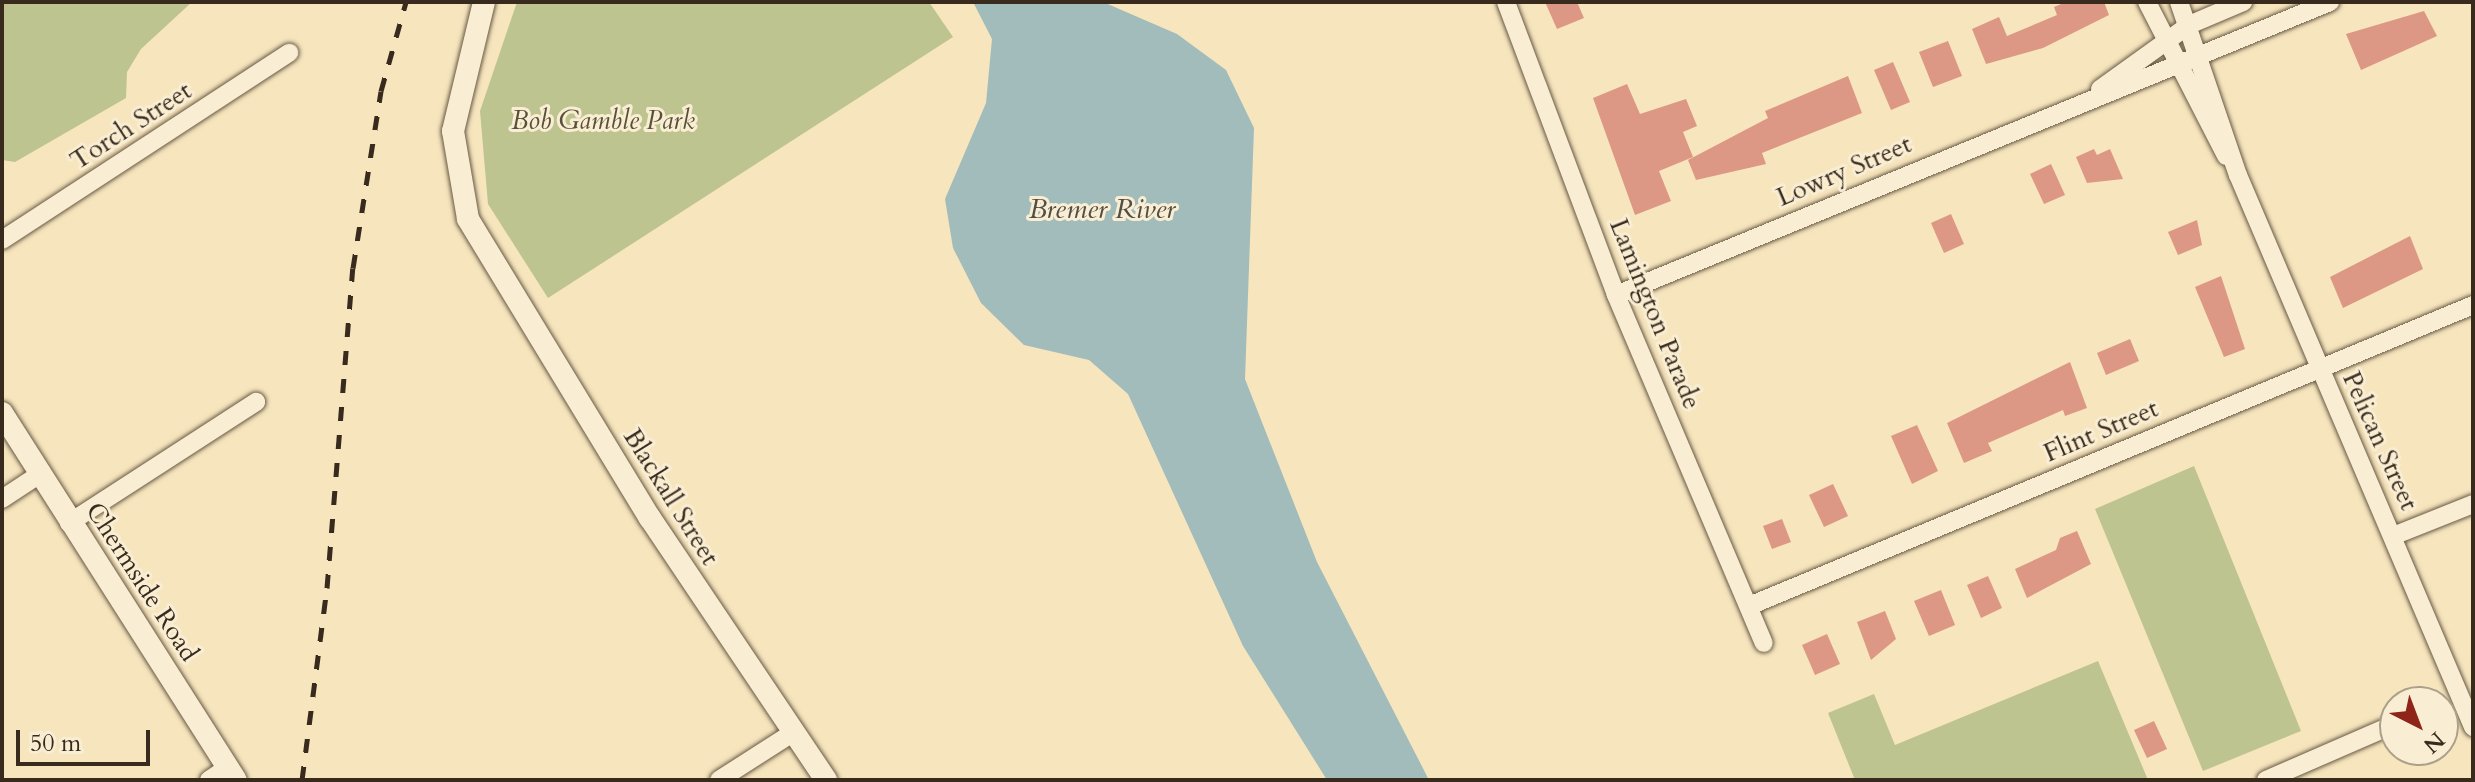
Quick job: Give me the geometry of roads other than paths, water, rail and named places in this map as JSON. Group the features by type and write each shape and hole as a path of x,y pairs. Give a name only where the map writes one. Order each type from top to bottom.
{"street":[{"name":"Blackall Street","path":"484,2 453,131 460,194 478,239 826,780"},
{"name":"Lamington Parade","path":"1506,2 1616,295 1764,643"},
{"name":"Pelican Street","path":"2147,2 2176,66 2238,175"},
{"name":"Pelican Street","path":"2179,2 2200,56 2238,175 2393,536 2453,686"},
{"name":"Lowry Street","path":"2091,96 2189,25 2243,2"},
{"name":"Lowry Street","path":"1616,295 2091,96 2176,66 2330,2"},
{"name":"Torch Street","path":"2,240 289,53"},
{"name":"Flint Street","path":"1749,606 2473,305"},
{"path":"69,523 256,402"},
{"name":"Chermside Road","path":"2,413 225,776"},
{"path":"2,499 40,474"},
{"path":"2393,536 2473,504"},
{"name":"Pelican Street","path":"2459,702 2473,727"},
{"path":"2266,780 2379,731"},
{"path":"719,780 794,732"}],"water":[{"name":"Bremer River","path":"973,2 1103,2 1177,34 1226,70 1254,128 1245,379 1317,562 1429,780 1327,780 1243,646 1128,394 1089,360 1024,345 981,303 953,248 945,199 986,103 992,39"}],"railway":[{"path":"302,780 327,588 353,268 381,91 406,2"}],"park label":[{"name":"Bob Gamble Park","path":"603,121"}]}
